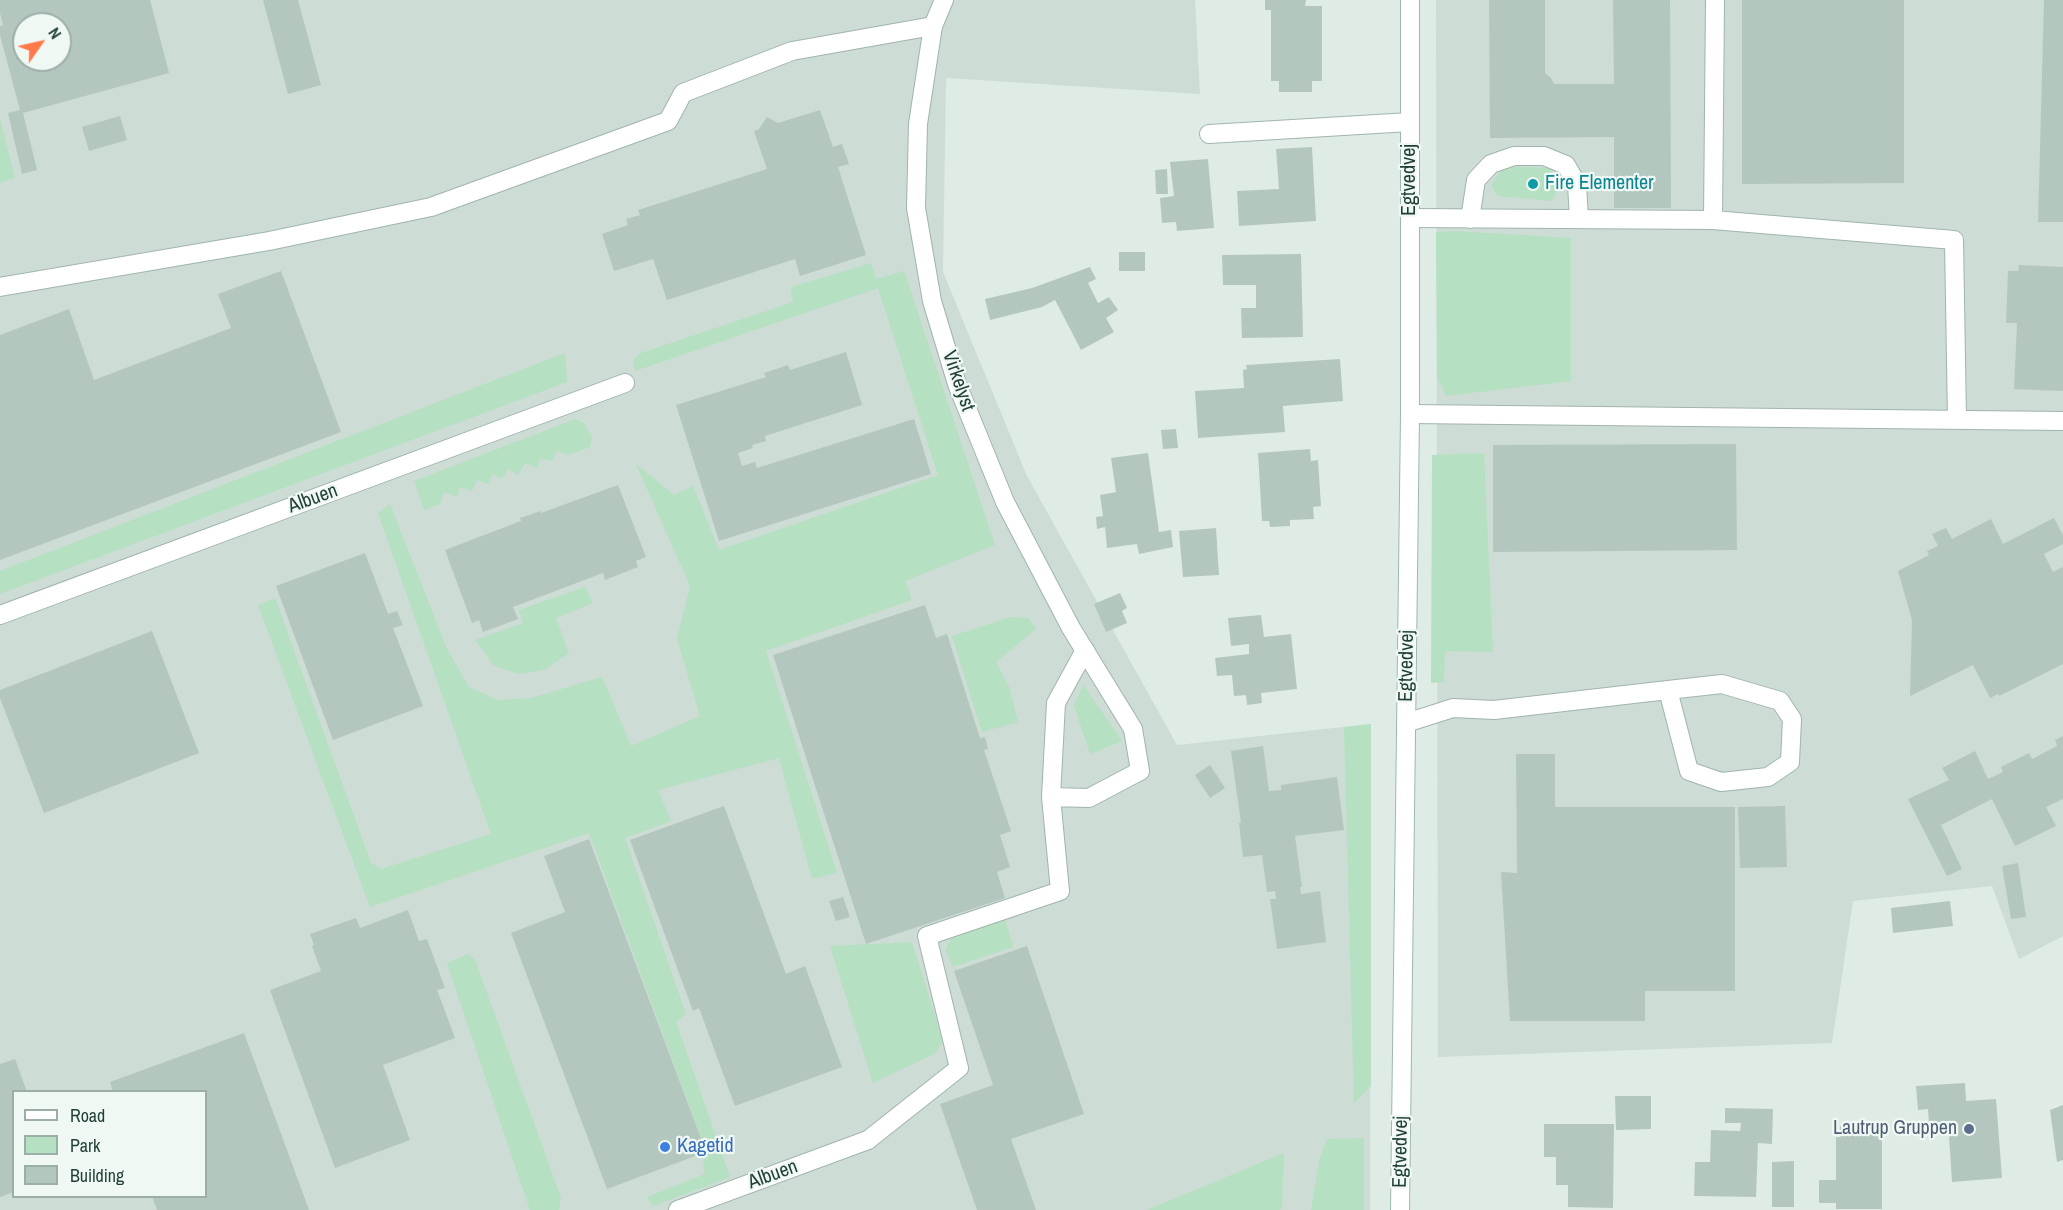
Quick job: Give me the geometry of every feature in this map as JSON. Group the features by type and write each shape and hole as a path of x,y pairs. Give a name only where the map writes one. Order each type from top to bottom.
{"street":[{"name":"Virkelyst","path":"944,0 933,26 918,124 916,208 932,301 957,384 1005,502 1071,628 1133,729 1140,771 1089,798 1051,797"},
{"name":"Egtvedvej","path":"1400,1210 1410,414 1410,0"},
{"path":"1713,220 1715,0"},
{"path":"0,287 269,241 431,207 668,121 683,93 792,51 933,26"},
{"name":"Egtvedvej","path":"1209,134 1410,122"},
{"path":"1470,219 1476,180 1491,164 1514,156 1544,156 1566,165 1577,184 1579,219"},
{"path":"1410,218 1713,220 1954,240 1957,420"},
{"name":"Albuen","path":"0,615 625,383"},
{"path":"1410,414 2063,421"},
{"path":"1051,797 1056,703 1085,650"},
{"path":"1406,723 1453,708 1494,710 1668,690 1722,684 1780,701 1792,719 1790,762 1768,777 1721,782 1689,771 1668,690"},
{"name":"Albuen","path":"678,1210 868,1140 959,1068 927,936 1060,891 1051,797"}],"shaded area":[{"path":"0,0 1195,0 1200,94 946,78 943,272 1027,476 1177,745 1371,724 1370,1210 0,1210"},
{"path":"1436,0 2063,0 2063,936 2019,959 1992,886 1853,901 1832,1043 1438,1057"}],"green space":[{"path":"0,119 15,178 0,183"},
{"path":"1505,166 1550,168 1559,187 1552,201 1498,196 1491,185"},
{"path":"1436,232 1571,238 1571,381 1446,396 1437,376"},
{"path":"871,263 876,279 904,271 995,545 905,581 912,600 766,651 837,873 812,879 779,758 658,790 671,821 625,838 686,1014 676,1022 730,1177 653,1206 647,1197 705,1174 703,1162 707,1154 589,833 370,907 258,605 275,598 371,863 381,869 491,834 378,513 390,504 446,647 469,687 498,700 531,698 602,677 631,746 700,716 677,639 690,586 636,464 674,495 693,486 719,550 938,475 878,288 635,371 633,360 641,353 793,302 791,287"},
{"path":"565,353 567,382 0,594 0,571"},
{"path":"575,419 584,423 592,437 590,447 569,455 557,451 552,461 540,459 537,468 525,463 518,475 508,469 502,479 492,474 488,484 477,480 472,491 460,487 457,497 444,492 440,504 424,510 414,481"},
{"path":"1484,453 1493,652 1445,651 1444,682 1431,683 1432,455"},
{"path":"585,587 593,603 556,618 569,653 544,670 520,674 494,666 475,640 523,623 519,610"},
{"path":"1011,617 1028,618 1036,629 996,662 1009,687 1018,722 982,732 952,636"},
{"path":"1083,685 1122,741 1090,754 1074,705"},
{"path":"1371,724 1371,1086 1354,1103 1344,727"},
{"path":"1005,919 1013,947 953,967 945,950 952,938"},
{"path":"912,942 943,1042 934,1054 873,1083 830,946"},
{"path":"468,954 475,960 561,1198 559,1210 530,1210 447,963"},
{"path":"1364,1138 1364,1210 1311,1210 1319,1161 1327,1139"},
{"path":"1284,1153 1280,1210 1147,1210"}],"building":[{"path":"0,0 150,0 169,73 23,113 37,170 22,174 8,113 20,110 0,35 0,26 3,25"},
{"path":"263,0 298,0 321,85 288,94"},
{"path":"1265,0 1306,0 1305,6 1322,6 1322,81 1312,81 1312,92 1279,92 1279,81 1271,81 1271,10 1265,10"},
{"path":"1489,0 1545,0 1545,73 1554,84 1614,84 1613,0 1670,0 1671,208 1614,208 1614,137 1490,138"},
{"path":"1742,0 1904,0 1904,183 1742,184"},
{"path":"2044,0 2063,0 2063,222 2038,222"},
{"path":"820,110 833,147 842,144 849,164 838,167 866,255 800,276 795,259 667,300 653,259 614,271 602,234 628,225 626,219 640,215 638,210 767,169 754,131 759,129 767,117 778,123"},
{"path":"120,116 127,140 89,151 82,127"},
{"path":"1312,147 1316,221 1239,226 1237,191 1279,189 1276,149"},
{"path":"1208,159 1214,228 1177,231 1176,222 1162,223 1160,198 1174,196 1170,162"},
{"path":"1167,169 1168,194 1156,194 1155,170"},
{"path":"1119,252 1145,252 1145,271 1119,271"},
{"path":"1301,254 1303,337 1242,338 1241,308 1256,308 1256,285 1223,285 1222,255"},
{"path":"2019,265 2063,267 2063,391 2014,389 2017,323 2006,323 2008,271 2018,271"},
{"path":"1090,267 1096,279 1088,283 1098,303 1109,297 1118,310 1106,318 1114,332 1081,350 1055,300 1042,307 990,320 985,299 1032,288"},
{"path":"281,271 341,432 0,560 0,335 69,309 94,380 231,328 218,294"},
{"path":"846,352 862,405 765,436 766,441 752,445 753,448 738,453 742,466 755,462 757,468 914,419 931,474 719,541 676,405 766,377 764,373 788,365 790,370"},
{"path":"1340,359 1343,401 1283,406 1285,432 1198,438 1195,391 1244,388 1243,370 1247,369 1246,365"},
{"path":"1176,429 1178,448 1163,449 1161,430"},
{"path":"1736,444 1737,550 1493,552 1493,445"},
{"path":"1310,449 1311,461 1318,460 1321,506 1313,507 1314,519 1290,520 1290,526 1270,527 1269,521 1262,521 1258,453"},
{"path":"1148,453 1159,532 1171,530 1173,547 1139,554 1137,544 1107,548 1105,527 1097,529 1096,517 1103,516 1100,495 1116,492 1111,458"},
{"path":"618,485 646,557 636,561 638,567 605,580 603,573 513,607 518,619 483,632 479,620 472,623 445,550 521,521 520,518 540,511 541,513"},
{"path":"2054,518 2063,535 2063,544 2044,554 2053,572 2063,567 2063,664 1999,696 1998,694 1990,698 1973,665 1910,696 1912,620 1898,571 1929,555 1927,551 1938,546 1932,534 1946,528 1952,539 1991,519 2003,544"},
{"path":"1216,528 1219,575 1183,577 1179,531"},
{"path":"365,553 388,614 397,611 403,625 393,628 423,706 333,740 276,586"},
{"path":"1120,593 1127,608 1122,611 1127,623 1106,632 1094,604"},
{"path":"925,605 936,638 947,634 980,738 985,737 988,749 984,750 1011,831 1000,835 1010,867 997,872 1005,898 866,944 773,655"},
{"path":"1261,615 1264,637 1291,634 1297,689 1261,693 1262,703 1247,705 1246,695 1234,696 1232,675 1217,676 1215,658 1249,654 1249,644 1231,646 1228,618"},
{"path":"152,631 199,753 44,813 0,698 0,690"},
{"path":"2063,736 2063,799 2046,807 2056,826 2015,846 1992,799 1941,825 1962,869 1947,876 1908,799 1949,780 1942,768 1975,751 1988,779 2003,772 2001,767 2029,753 2032,759 2057,746 2055,740"},
{"path":"1263,746 1269,791 1281,790 1281,785 1337,777 1344,830 1295,836 1301,894 1320,891 1326,942 1277,949 1270,899 1276,899 1275,891 1267,892 1262,855 1243,857 1239,823 1241,823 1231,751"},
{"path":"1516,754 1555,754 1555,807 1735,807 1735,991 1645,991 1645,1021 1510,1021 1501,872 1517,873"},
{"path":"1210,765 1225,788 1210,798 1195,775"},
{"path":"724,806 786,974 805,966 842,1067 735,1106 699,1008 693,1011 630,840"},
{"path":"1785,806 1787,867 1740,868 1738,807"},
{"path":"589,839 706,1152 607,1189 511,933 565,912 544,856"},
{"path":"2018,863 2026,917 2011,919 2002,866"},
{"path":"843,897 850,917 836,921 829,901"},
{"path":"1950,901 1953,926 1893,933 1891,908"},
{"path":"408,910 419,941 427,939 445,988 437,990 455,1038 383,1065 410,1140 335,1168 270,990 321,971 310,934 356,918 360,928"},
{"path":"1027,946 1084,1114 1011,1139 1036,1210 977,1210 940,1104 993,1085 954,971"},
{"path":"244,1033 309,1210 157,1210 153,1198 207,1198 207,1090 112,1090 110,1082"},
{"path":"15,1059 26,1090 12,1090 12,1193 0,1197 0,1064"},
{"path":"1965,1083 1966,1101 1996,1099 2002,1178 1952,1182 1948,1121 1929,1123 1928,1109 1918,1110 1916,1086"},
{"path":"1615,1096 1651,1096 1651,1129 1616,1130"},
{"path":"2063,1105 2063,1160 2057,1162 2050,1110"},
{"path":"1725,1108 1773,1109 1772,1144 1758,1143 1756,1197 1694,1196 1695,1162 1710,1162 1711,1130 1740,1131 1741,1123 1725,1123"},
{"path":"1544,1124 1614,1124 1613,1208 1568,1207 1568,1185 1556,1185 1556,1157 1544,1157"},
{"path":"1840,1126 1879,1127 1880,1137 1882,1137 1882,1209 1836,1209 1836,1203 1819,1203 1819,1180 1836,1180 1836,1137 1840,1137"},
{"path":"1794,1161 1794,1207 1772,1207 1772,1162"}],"place":[{"name":"Fire Elementer","path":"1533,184"},
{"name":"Lautrup Gruppen","path":"1969,1129"},
{"name":"Kagetid","path":"665,1147"}]}
